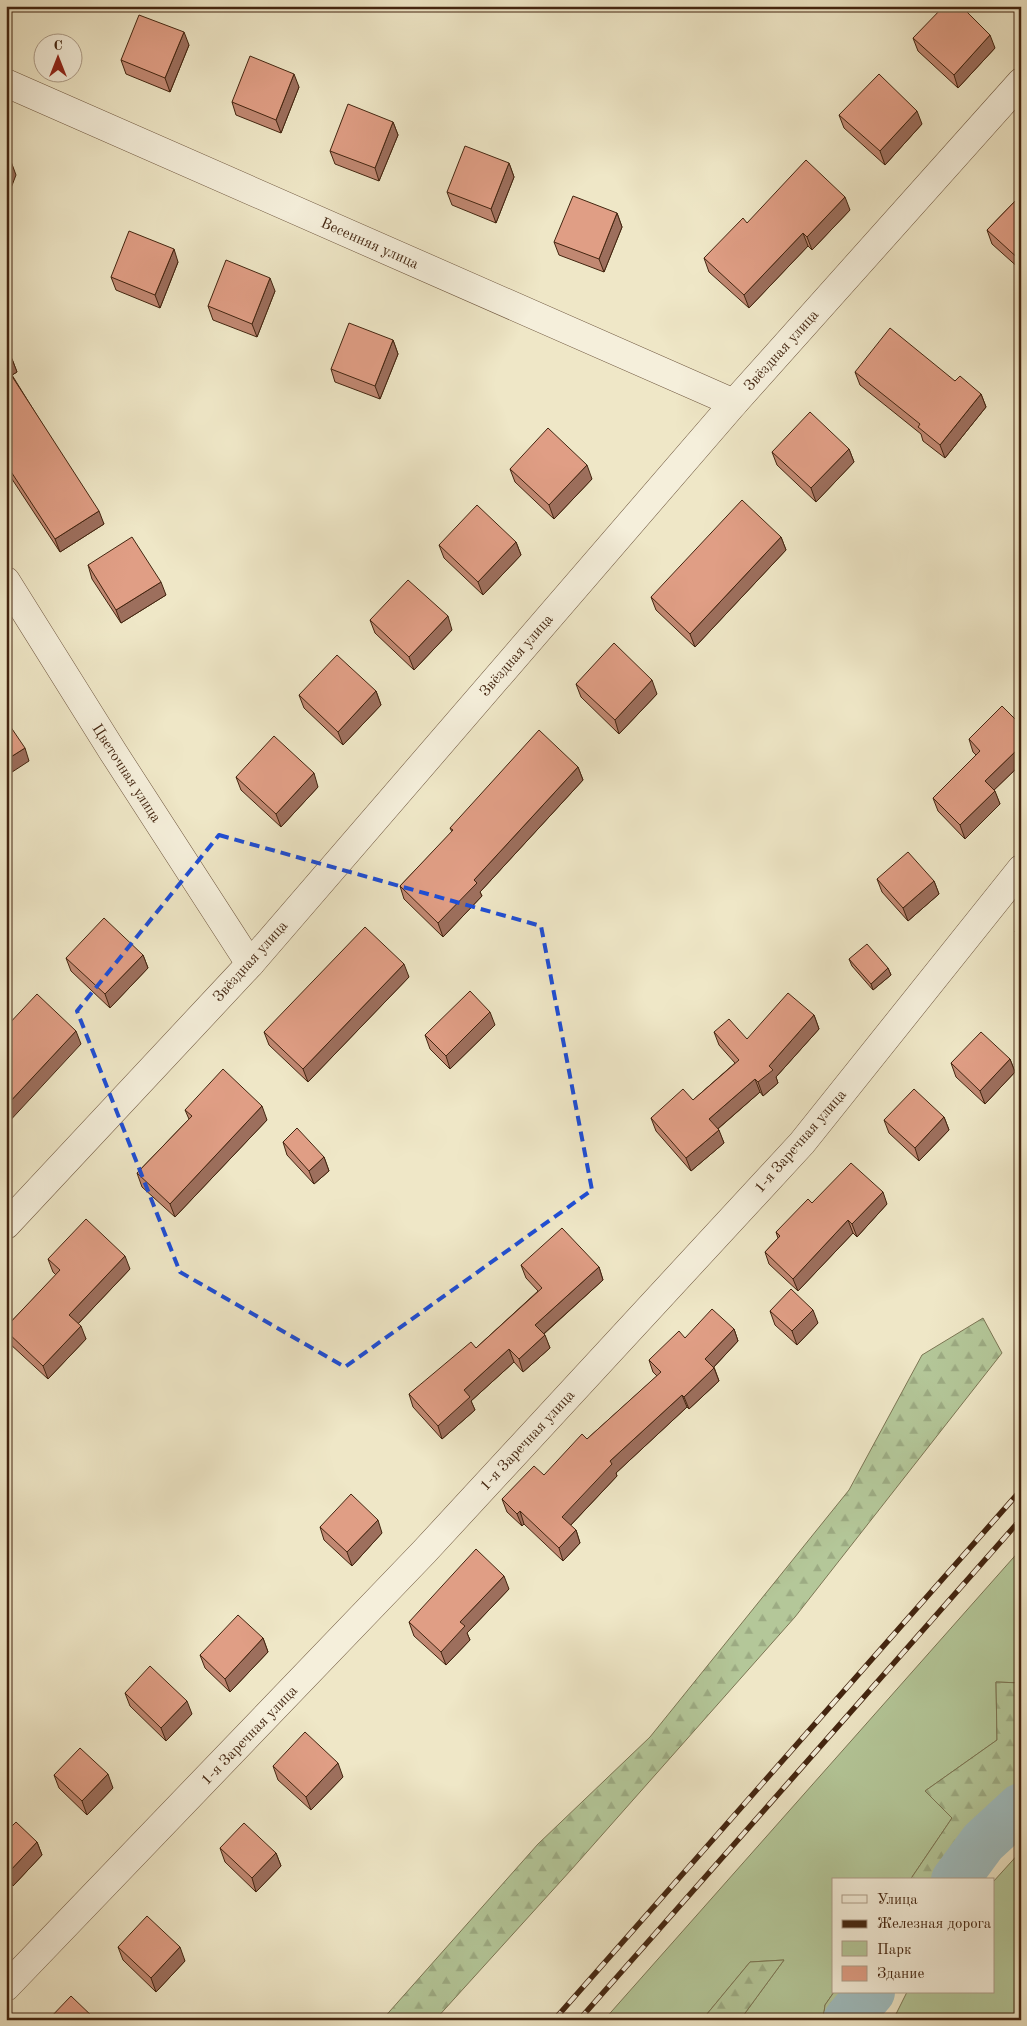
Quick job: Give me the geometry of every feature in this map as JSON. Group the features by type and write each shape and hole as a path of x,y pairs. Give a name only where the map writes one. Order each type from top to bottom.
{"street":[{"name":"Звёздная улица","path":"6,1225 250,964 734,402 1021,82"},
{"name":"Весенняя улица","path":"6,83 734,402"},
{"name":"Цветочная улица","path":"6,581 250,964"},
{"name":"1-я Заречная улица","path":"6,1987 418,1559 802,1143 1021,870"}],"highlighted area":[{"path":"219,835 541,926 592,1190 345,1367 180,1272 77,1011"}],"green space":[{"path":"983,1318 1002,1353 795,1617 435,2020 382,2020 538,1844 650,1737 849,1490 922,1355"},
{"path":"1021,1549 1021,1683 996,1682 997,1740 925,1791 952,1818 911,1878 832,1878 833,1994 825,2005 823,2020 740,2020 784,1960 750,1962 702,2020 604,2020"},
{"path":"996,1682 1021,1683 1021,1797 976,1838 947,1878 911,1878 952,1818 925,1791 997,1740"},
{"path":"1021,1851 1021,2020 893,2020 906,1994 994,1994 994,1881"},
{"path":"784,1960 740,2020 702,2020 750,1962"},
{"path":"833,1994 860,1994 838,2020 823,2020 825,2005"}],"building":[{"path":"944,6 961,6 990,35 954,75 913,38"},
{"path":"139,15 184,32 165,78 121,60"},
{"path":"250,56 294,74 276,120 232,102"},
{"path":"879,74 917,111 880,151 839,115"},
{"path":"348,104 393,122 375,168 330,151"},
{"path":"465,146 509,163 491,209 447,192"},
{"path":"806,160 845,197 807,237 803,233 744,295 704,258 743,218 747,223"},
{"path":"1021,195 1021,261 987,230"},
{"path":"573,196 617,213 599,259 554,242"},
{"path":"129,231 174,249 155,295 111,277"},
{"path":"226,260 270,278 252,324 208,306"},
{"path":"349,323 393,340 375,386 331,369"},
{"path":"890,328 955,381 960,376 981,394 940,445 918,427 920,424 855,372"},
{"path":"6,350 12,359 6,362"},
{"path":"6,367 99,511 55,539 6,464"},
{"path":"810,412 849,449 811,488 772,452"},
{"path":"548,428 587,465 549,505 510,469"},
{"path":"742,500 781,537 690,634 651,597"},
{"path":"477,505 516,542 478,582 439,545"},
{"path":"132,537 161,582 116,610 88,565"},
{"path":"408,580 448,616 409,657 370,620"},
{"path":"614,643 652,680 615,720 576,684"},
{"path":"337,655 376,691 338,732 299,695"},
{"path":"1002,706 1021,725 1021,746 985,781 995,791 960,825 933,798 980,751 969,739"},
{"path":"6,720 25,748 6,760"},
{"path":"539,730 578,767 474,880 477,883 438,923 400,886 453,830 450,828"},
{"path":"274,736 314,773 276,814 236,777"},
{"path":"908,852 934,881 903,908 877,879"},
{"path":"104,918 143,955 105,994 66,958"},
{"path":"1021,925 1021,936 1015,931"},
{"path":"365,927 404,964 303,1069 264,1032"},
{"path":"867,944 888,968 871,984 849,959"},
{"path":"470,991 490,1012 446,1056 425,1035"},
{"path":"788,993 814,1015 769,1066 773,1070 758,1082 755,1079 709,1119 719,1130 686,1158 651,1118 683,1089 693,1100 739,1060 714,1032 729,1019 747,1039"},
{"path":"37,994 76,1031 6,1106 6,1027"},
{"path":"981,1032 1010,1059 980,1091 951,1063"},
{"path":"223,1069 262,1106 170,1204 137,1173 192,1116 185,1110"},
{"path":"914,1089 944,1117 915,1148 884,1120"},
{"path":"297,1128 324,1157 309,1171 283,1142"},
{"path":"851,1163 883,1192 852,1224 848,1220 793,1279 765,1252 780,1236 776,1232 808,1199 812,1203"},
{"path":"86,1219 125,1256 69,1315 81,1326 43,1366 6,1331 6,1327 60,1270 48,1259"},
{"path":"562,1228 599,1267 535,1325 545,1335 519,1359 509,1349 464,1390 470,1397 438,1426 409,1394 471,1342 476,1348 542,1288 521,1265"},
{"path":"791,1289 813,1310 792,1331 770,1311"},
{"path":"712,1309 734,1329 705,1359 714,1368 684,1397 682,1395 610,1461 612,1464 562,1517 576,1530 559,1548 520,1511 517,1514 502,1499 534,1466 544,1475 582,1434 587,1439 661,1372 649,1360 679,1331 685,1338"},
{"path":"351,1494 378,1520 347,1552 320,1527"},
{"path":"476,1549 504,1576 460,1622 465,1626 441,1652 409,1622"},
{"path":"238,1615 263,1638 225,1679 200,1655"},
{"path":"150,1666 187,1701 161,1728 125,1693"},
{"path":"305,1732 338,1763 306,1797 273,1766"},
{"path":"80,1748 108,1774 82,1801 54,1775"},
{"path":"16,1822 37,1842 8,1873 6,1871 6,1832"},
{"path":"244,1823 276,1853 252,1878 220,1848"},
{"path":"147,1916 180,1947 151,1978 118,1947"},
{"path":"71,1996 96,2020 48,2020"}],"waterway":[{"path":"956,1878 983,1842 1021,1807"},
{"path":"847,2020 869,1994"}],"railway":[{"path":"554,2020 1021,1490"},
{"path":"579,2020 1021,1519"}]}
